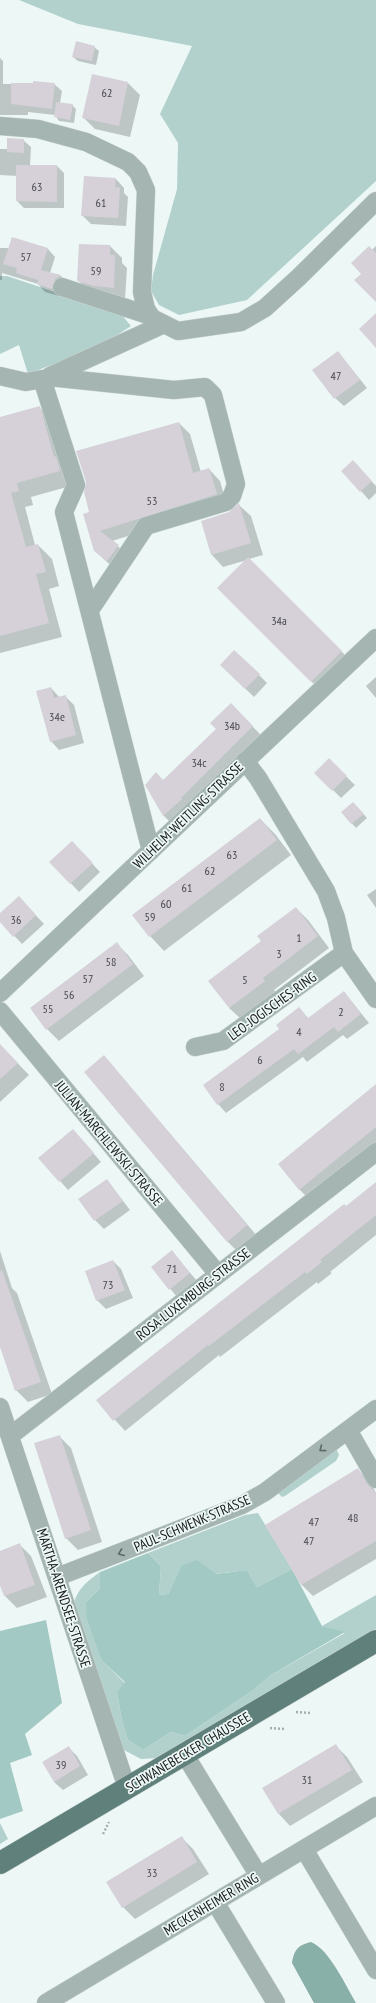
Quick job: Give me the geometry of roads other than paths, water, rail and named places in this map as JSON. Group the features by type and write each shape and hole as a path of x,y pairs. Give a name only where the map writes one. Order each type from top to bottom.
{"main road":[{"name":"SCHWANEBECKER CHAUSSEE","path":"0,1863 376,1641"}],"street":[{"path":"0,126 38,128 86,142 128,162 138,172 146,190 142,292 146,309 157,320"},
{"path":"62,286 157,320 178,331 242,322 265,308 299,277 376,201"},
{"path":"0,376 26,382 45,378 157,320"},
{"path":"45,378 76,485 64,512 151,851"},
{"path":"45,378 174,390 205,386 213,395 236,484 232,496 226,502 146,526 90,610"},
{"name":"WILHELM-WEITLING-STRASSE","path":"0,993 376,638"},
{"path":"245,761 258,778 326,892 336,918 344,953 376,999"},
{"name":"LEO-JOGISCHES-RING","path":"195,1047 223,1041 344,953"},
{"name":"JULIAN-MARCHLEWSKI-STRASSE","path":"0,1011 218,1274"},
{"name":"ROSA-LUXEMBURG-STRASSE","path":"10,1436 376,1152"},
{"name":"MARTHA-ARENDSEE-STRASSE","path":"0,1408 127,1788"},
{"name":"PAUL-SCHWENK-STRASSE","path":"57,1577 242,1505 265,1492 376,1409"},
{"path":"348,1430 376,1479"},
{"path":"185,1755 259,1876"},
{"name":"MECKENHEIMER RING","path":"46,2003 376,1806"},
{"path":"304,1849 376,1970"},
{"path":"215,1902 276,2003"}]}
